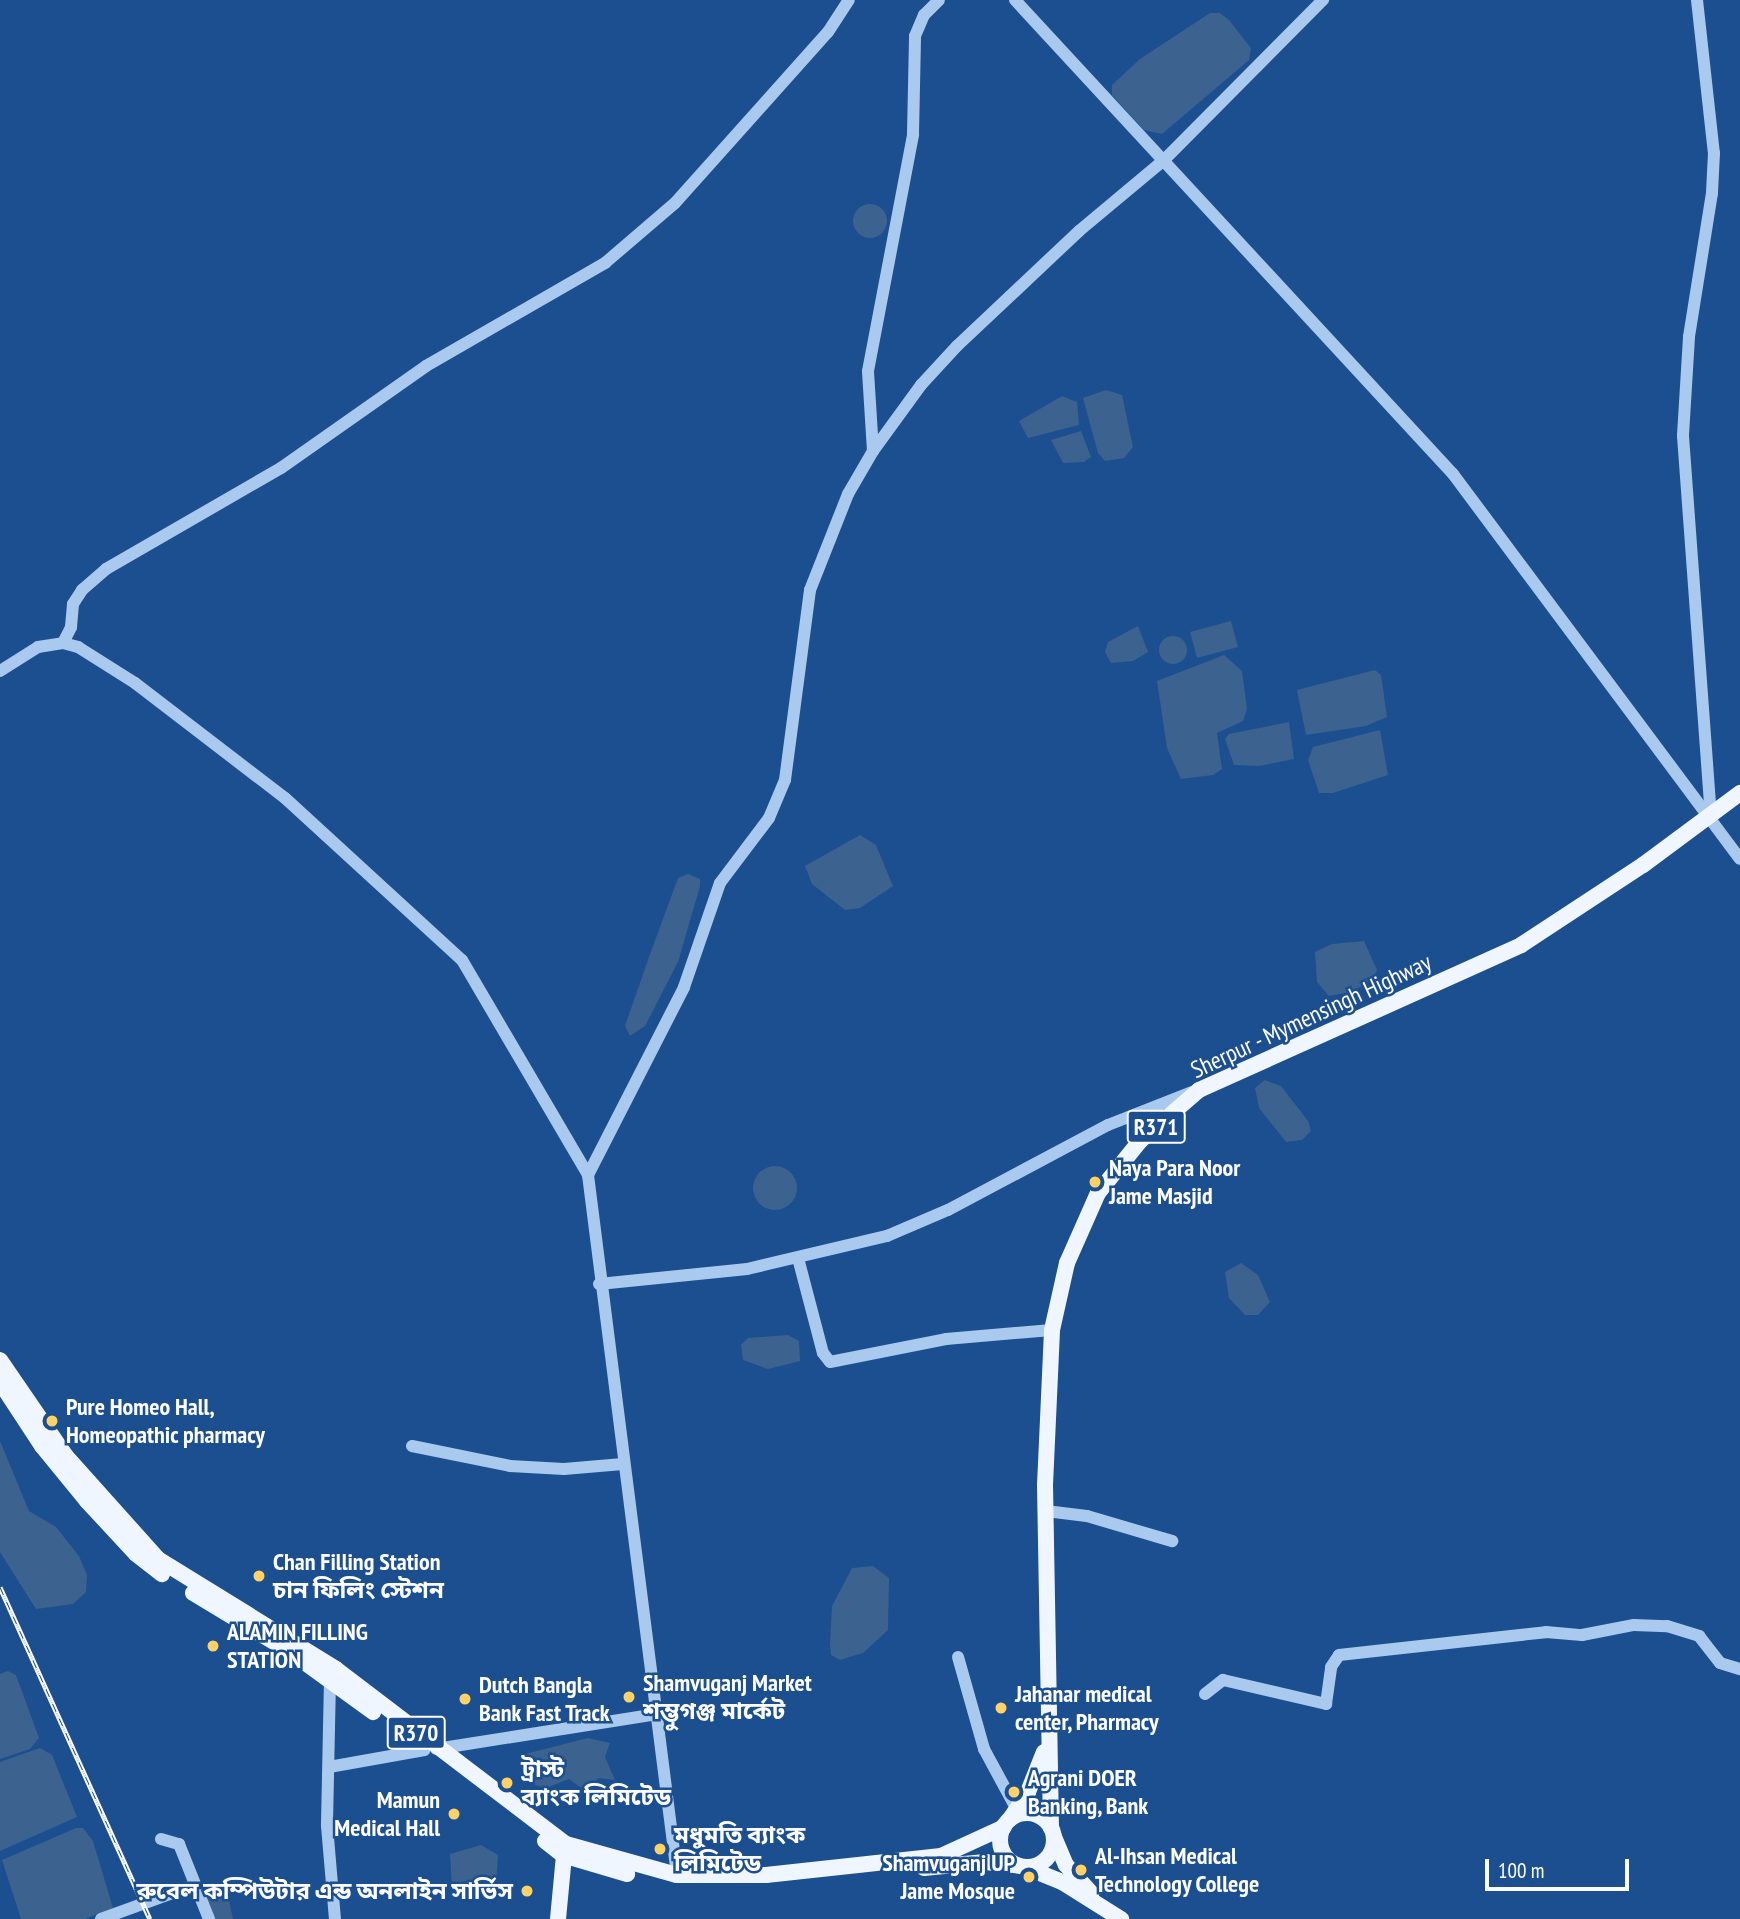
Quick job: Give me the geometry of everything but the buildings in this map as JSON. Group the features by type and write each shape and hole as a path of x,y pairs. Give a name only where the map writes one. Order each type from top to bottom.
{"main road":[{"name":"R371","path":"1711,814 1740,793"},
{"name":"Sherpur - Mymensingh Highway","path":"1114,1915 1066,1865 1052,1832 1048,1737 1046,1511 1052,1330 1067,1263 1098,1194 1140,1141 1199,1090 1521,945 1643,865 1711,814"},
{"name":"R370","path":"0,1360 65,1455 158,1559 337,1669 429,1750"},
{"name":"R370","path":"0,1382 42,1446 136,1554 330,1680 564,1849 671,1883 766,1882 985,1862 1021,1866 1062,1882 1114,1915"},
{"name":"Sherpur - Mymensingh Highway","path":"1010,1819 1040,1766 1048,1737"},
{"path":"1032,1814 1052,1832 1047,1858 1021,1866 1003,1853 1010,1819 1032,1814"},
{"name":"R370","path":"564,1849 677,1875 766,1875 941,1856 1010,1819"},
{"path":"558,1919 564,1849"}],"street":[{"path":"63,643 71,627 73,604 82,590 106,569 281,468 426,366 605,263 675,204 828,32 849,0"},
{"path":"873,451 868,372 913,134 915,36 924,15 939,0"},
{"path":"1015,0 1453,474 1711,814 1740,859"},
{"path":"588,1175 684,988 720,883 776,805 785,780 810,590 848,495 873,451 921,385 957,346 1079,231 1164,160 1323,0"},
{"path":"1697,0 1713,153 1712,193 1689,337 1683,436 1711,814"},
{"path":"0,671 38,647 63,643 93,654 237,759 462,960 588,1175 599,1284 677,1875"},
{"path":"599,1284 711,1274 798,1258 887,1236 948,1210 1108,1125 1199,1090"},
{"path":"798,1258 823,1353 830,1362 946,1339 1052,1330"},
{"path":"412,1446 510,1466 564,1469 623,1464"},
{"path":"1046,1511 1087,1516 1172,1541"},
{"path":"1205,1694 1223,1680 1326,1703 1331,1667 1339,1655 1546,1632 1583,1635 1634,1625 1667,1626 1699,1636 1720,1663 1740,1669"},
{"path":"958,1657 984,1749 1010,1819"},
{"path":"330,1680 327,1826 335,1919"},
{"path":"329,1767 657,1714"},
{"path":"161,1839 179,1844 209,1919"},
{"path":"100,1919 195,1885"}],"water":[{"path":"1210,13 1220,13 1229,20 1251,48 1249,60 1162,134 1144,130 1112,95 1112,85 1140,59"},
{"path":"870,204 882,209 887,221 882,233 870,238 858,233 853,221 858,209"},
{"path":"1106,390 1122,395 1133,447 1124,458 1105,461 1098,453 1083,398"},
{"path":"1062,396 1077,402 1079,425 1028,438 1019,421"},
{"path":"1081,431 1091,457 1084,462 1063,463 1051,440"},
{"path":"1231,621 1238,647 1197,658 1190,632"},
{"path":"1138,626 1148,652 1133,661 1111,663 1105,652 1108,642"},
{"path":"1173,636 1183,640 1187,650 1183,660 1173,664 1163,660 1159,650 1163,640"},
{"path":"1224,655 1242,671 1247,709 1243,721 1217,733 1222,769 1213,775 1181,779 1167,748 1157,681"},
{"path":"1375,670 1381,675 1387,717 1366,726 1306,735 1297,690"},
{"path":"1289,722 1294,759 1259,766 1234,765 1225,739 1229,734"},
{"path":"1380,730 1388,775 1333,793 1319,793 1308,760 1313,747"},
{"path":"860,835 876,845 893,886 860,908 845,910 812,884 805,866"},
{"path":"688,874 700,879 700,886 678,962 645,1026 630,1036 625,1026 649,957 678,878"},
{"path":"1364,941 1377,970 1372,980 1351,992 1329,996 1317,982 1315,952 1332,944"},
{"path":"1265,1080 1281,1086 1308,1121 1311,1131 1302,1140 1286,1142 1259,1108 1255,1088"},
{"path":"775,1166 790,1173 797,1188 790,1203 775,1210 760,1203 753,1188 760,1173"},
{"path":"1241,1263 1258,1275 1270,1302 1258,1315 1245,1315 1229,1298 1225,1272"},
{"path":"788,1335 799,1341 800,1361 768,1369 743,1360 741,1345 748,1338"},
{"path":"0,1441 29,1511 56,1527 79,1556 87,1575 86,1592 73,1604 36,1609 0,1552"},
{"path":"873,1566 889,1578 888,1630 863,1653 840,1660 831,1655 832,1606 852,1568"},
{"path":"8,1671 16,1675 39,1738 30,1749 0,1759 0,1674"},
{"path":"588,1738 610,1743 605,1757 615,1780 599,1778 584,1790 569,1779 546,1788 523,1782 521,1755"},
{"path":"40,1748 52,1755 77,1817 0,1851 0,1762"},
{"path":"76,1828 83,1828 93,1841 113,1908 85,1919 21,1919 2,1860"},
{"path":"481,1845 498,1855 496,1884 478,1890 452,1887 450,1854"},
{"path":"222,1891 228,1896 233,1919 212,1919 207,1899"}],"railway":[{"path":"0,1587 150,1919"}],"place":[{"name":"Naya Para Noor Jame Masjid","path":"1095,1182"},
{"name":"Pure Homeo Hall, Homeopathic pharmacy","path":"52,1421"},
{"name":"Chan Filling Station চান ফিলিং স্টেশন","path":"259,1576"},
{"name":"ALAMIN FILLING STATION","path":"213,1646"},
{"name":"Shamvuganj Market শম্ভুগঞ্জ মার্কেট","path":"629,1697"},
{"name":"Dutch Bangla Bank Fast Track","path":"465,1699"},
{"name":"Jahanar medical center, Pharmacy","path":"1001,1708"},
{"name":"ট্রাস্ট ব্যাংক লিমিটেড","path":"507,1783"},
{"name":"Agrani DOER Banking, Bank","path":"1014,1792"},
{"name":"Mamun Medical Hall","path":"454,1814"},
{"name":"মধুমতি ব্যাংক লিমিটেড","path":"660,1849"},
{"name":"Al-Ihsan Medical Technology College","path":"1081,1870"},
{"name":"Shamvuganj UP Jame Mosque","path":"1029,1877"},
{"name":"রুবেল কম্পিউটার এন্ড অনলাইন সার্ভিস","path":"527,1891"}]}
